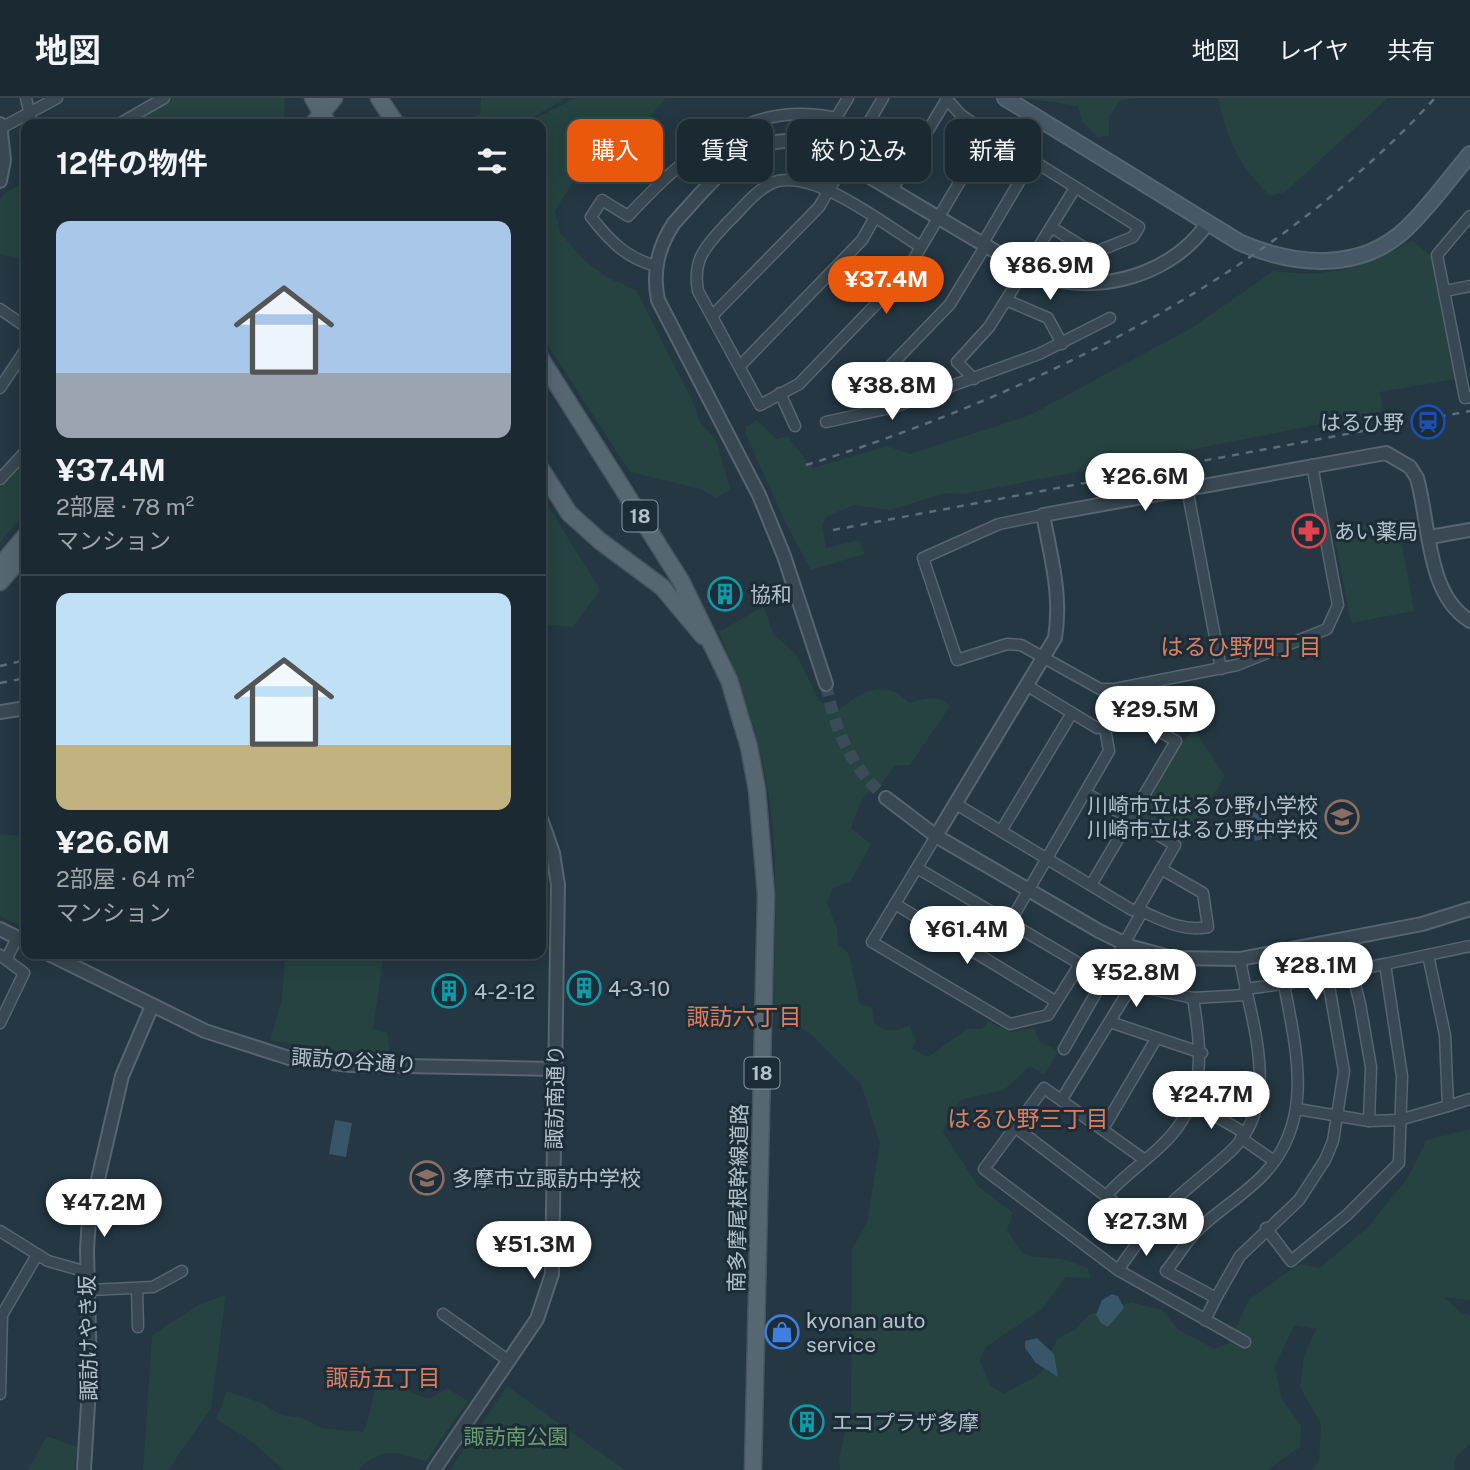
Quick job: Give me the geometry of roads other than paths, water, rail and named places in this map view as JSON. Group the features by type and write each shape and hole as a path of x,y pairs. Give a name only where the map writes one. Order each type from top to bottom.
{"main road":[{"path":"313,98 322,119"},
{"path":"324,119 334,98"},
{"path":"325,119 344,98"},
{"path":"379,98 393,119"},
{"path":"1005,98 1206,224 1247,246 1288,260 1305,262 1350,257 1381,245 1406,229 1470,154"},
{"name":"南多摩尾根幹線道路","path":"546,367 681,581 729,680 749,747 761,813 765,866 752,1470"},
{"name":"南多摩尾根幹線道路","path":"546,477 561,502 579,523 671,597 701,634 729,680"},
{"path":"0,566 21,541"},
{"path":"0,582 21,558"}],"street":[{"path":"26,98 32,119"},
{"path":"0,181 4,160 1,126 57,98"},
{"path":"128,119 164,98"},
{"path":"656,266 636,259 611,243 591,217 603,200 628,216 695,147 724,123 741,114 790,104 836,118 849,98"},
{"path":"870,119 882,98"},
{"path":"892,190 947,98 960,114 988,134 905,274 799,384 760,405 698,291 696,277 697,263 703,248 760,190 774,182 802,180 828,191 920,247"},
{"path":"787,141 759,145 743,153 674,223 665,236 656,266 658,299 759,495 784,556 826,684"},
{"path":"894,407 872,385 950,304 1032,160 1139,227 1133,237 1093,253 1051,227"},
{"path":"713,315 819,206 833,182"},
{"path":"879,182 1025,269 1053,281 1072,284 1111,283 1132,276 1177,253 1188,245 1206,224"},
{"path":"974,379 957,362 989,327 1076,188"},
{"path":"1470,216 1437,256 1465,398 1470,397"},
{"path":"740,366 862,240 874,219"},
{"path":"1444,291 1470,286"},
{"path":"1006,300 1048,318 1062,344"},
{"path":"0,309 21,324"},
{"path":"826,422 894,407 974,379 1062,344 1097,320 1110,318"},
{"path":"0,388 21,356"},
{"path":"780,393 795,426"},
{"path":"1312,465 1338,605 1335,618 1318,635 1222,669 1115,690 1100,689 1021,645 1007,644 957,660 923,558 999,524 1373,453 1398,457 1417,478 1442,593 1454,609 1470,621"},
{"path":"0,478 21,456"},
{"path":"1187,488 1222,669"},
{"path":"917,868 1080,964 1048,1015 1010,1024 872,942 1055,638 1059,611 1043,515"},
{"path":"1430,537 1470,530"},
{"path":"1026,685 1097,728 1140,720 1176,741 1091,885"},
{"path":"0,712 21,709"},
{"path":"1001,831 1072,713"},
{"path":"1010,922 1110,751 1105,728"},
{"path":"1064,1049 1125,944 1175,845 1086,793"},
{"path":"886,798 936,836 1125,944 1173,958 1240,959 1422,924 1470,909"},
{"path":"956,804 1132,910 1167,924 1195,930 1208,927 1203,893 1161,869"},
{"name":"諏訪南通り","path":"434,1470 542,1308 552,1274 558,885 554,853 546,831"},
{"path":"895,904 1055,1001"},
{"path":"0,929 21,940"},
{"path":"1344,939 1371,1067 1369,1121"},
{"path":"0,1023 24,973 3,957 21,941"},
{"path":"1062,1099 1132,985 1194,998 1245,992 1470,946"},
{"path":"1428,955 1445,1035 1448,1106"},
{"name":"諏訪の谷通り","path":"59,959 152,1006 241,1045 314,1062 555,1069"},
{"path":"1118,1270 1148,1228 1174,1198 1232,1151 1252,1120 1261,1085 1260,1062 1240,959"},
{"path":"1266,1228 1291,1261 1348,1215 1399,1163 1400,1054 1385,964"},
{"path":"1205,1320 1240,1256 1299,1199 1312,1182 1333,1140 1339,1117 1344,1071 1327,975"},
{"path":"1216,1298 1166,1271 1196,1233 1257,1181 1274,1161 1290,1131 1297,1109 1299,1063 1284,984"},
{"path":"1107,1195 1165,1143 1181,1122 1191,1102 1202,1053 1194,998"},
{"name":"諏訪けやき坂","path":"84,1470 90,1384 90,1290 87,1272 89,1218 122,1076 152,1006"},
{"path":"1110,1022 1202,1053"},
{"path":"1103,1129 1156,1039"},
{"path":"1145,1160 1044,1088 984,1169 1118,1270 1245,1342"},
{"path":"1297,1109 1369,1121 1399,1120 1470,1100"},
{"path":"1191,1102 1243,1136 1274,1161"},
{"path":"1015,1127 1148,1228"},
{"path":"0,1231 58,1265 87,1272"},
{"path":"0,1394 2,1315 37,1255"},
{"path":"90,1290 153,1287 182,1271"},
{"path":"136,1289 138,1327"},
{"path":"443,1314 509,1361"}],"water":[{"path":"1267,802 1272,837 1255,841 1247,807"},
{"path":"335,1120 352,1123 346,1157 329,1154"},
{"path":"1112,1294 1118,1296 1124,1308 1108,1327 1101,1323 1096,1315 1102,1300"},
{"path":"1037,1338 1054,1354 1058,1377 1036,1363 1025,1348 1025,1341"}],"tunnel":[{"path":"826,684 834,717 846,746 863,773 886,798"}],"railway":[{"path":"806,465 977,403 1062,365 1145,322 1225,274 1300,221 1371,162 1435,98"},
{"path":"833,530 1470,411"},
{"path":"0,666 21,661"},
{"path":"0,683 21,679"}],"place":[{"name":"はるひ野","path":"1428,422"},
{"name":"あい薬局","path":"1309,531"},
{"name":"協和","path":"725,594"},
{"name":"川崎市立はるひ野小学校 川崎市立はるひ野中学校","path":"1342,817"},
{"name":"4-3-10","path":"584,988"},
{"name":"4-2-12","path":"449,991"},
{"name":"多摩市立諏訪中学校","path":"427,1178"},
{"name":"kyonan auto service","path":"782,1332"},
{"name":"エコプラザ多摩","path":"807,1422"}],"district":[{"name":"はるひ野四丁目","path":"1241,646"},
{"name":"諏訪六丁目","path":"744,1016"},
{"name":"はるひ野三丁目","path":"1028,1118"},
{"name":"諏訪五丁目","path":"383,1377"}],"park label":[{"name":"諏訪南公園","path":"516,1436"}]}
